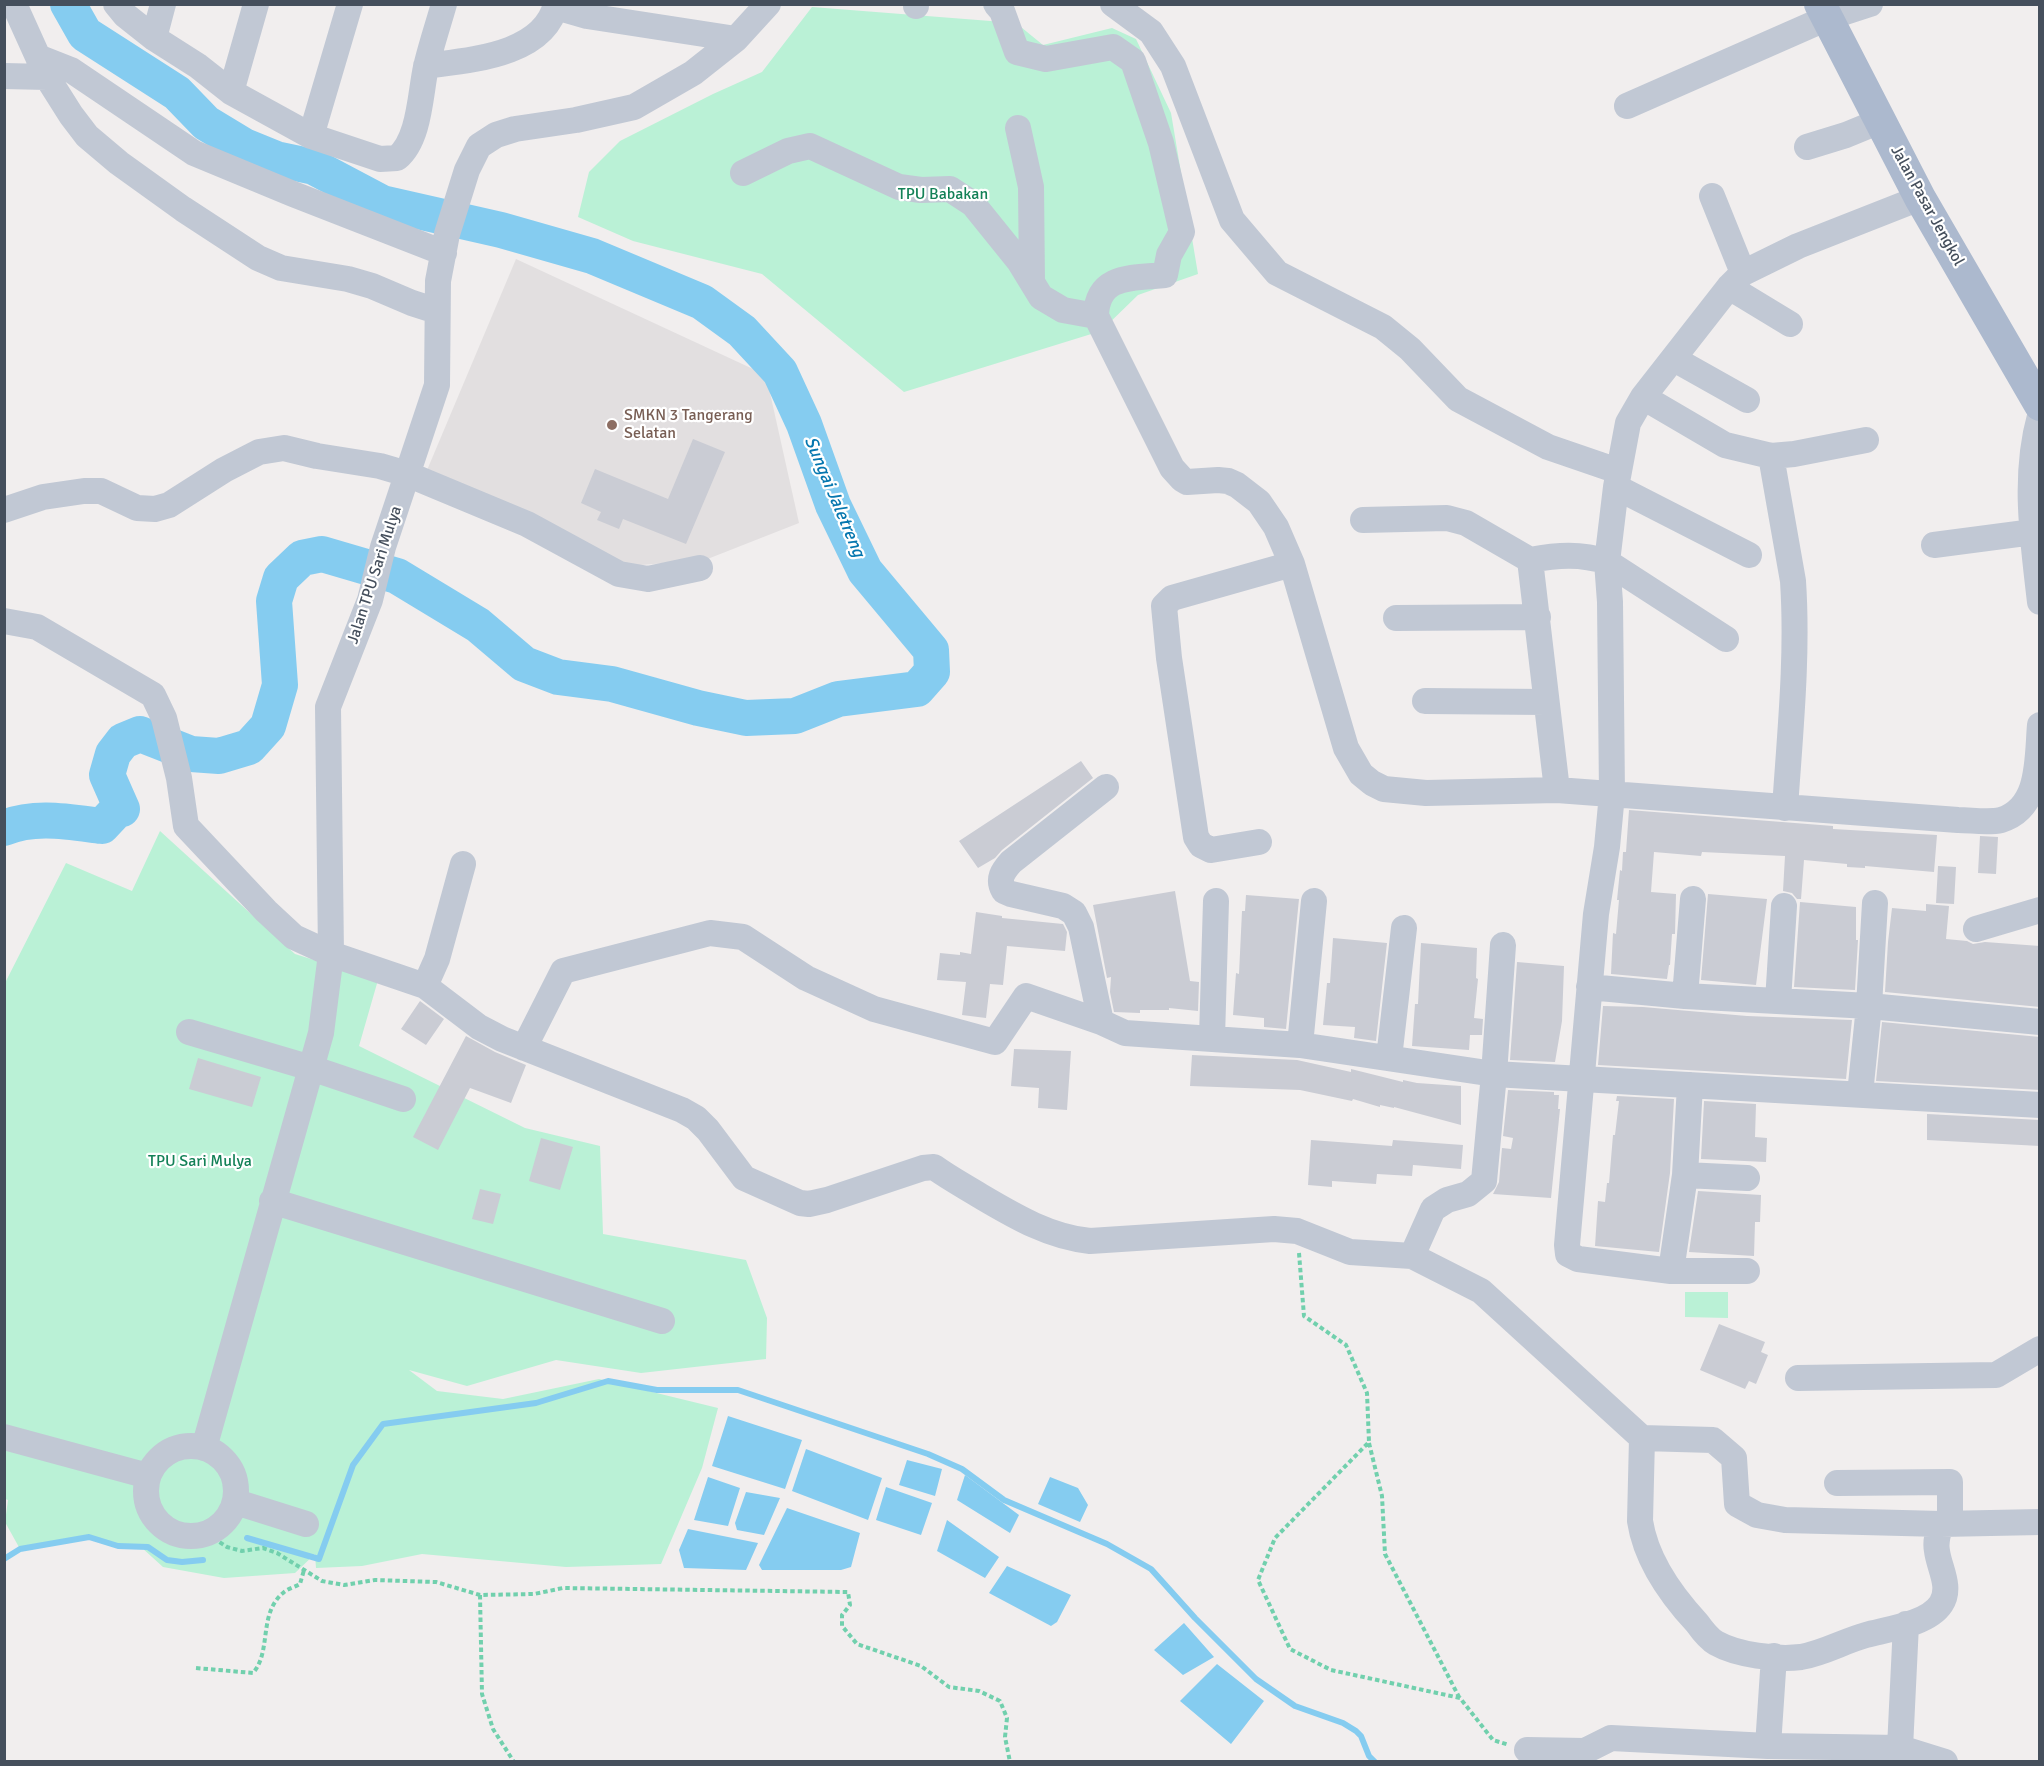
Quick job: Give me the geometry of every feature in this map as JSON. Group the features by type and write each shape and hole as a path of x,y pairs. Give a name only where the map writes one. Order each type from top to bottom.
{"main road":[{"name":"Jalan Pasar Jengkol","path":"1824,11 1920,198 2040,405"}],"street":[{"path":"14,4 43,67 71,115 87,136 119,163 183,209 258,258 281,268 348,279 372,286 437,311"},
{"path":"116,4 125,15 154,38 198,66 231,92 311,136 380,159 398,158 413,134 426,66 444,4"},
{"path":"154,38 163,4"},
{"path":"231,92 256,4"},
{"path":"311,136 350,4"},
{"path":"996,4 1002,10 1017,52 1046,59 1113,47 1132,61 1161,143 1182,232 1169,255 1166,275 1123,279 1108,286 1099,295 1096,316 1172,468 1186,482 1228,481 1237,485 1259,502 1276,527 1292,564 1346,748 1361,774 1372,783 1384,789 1426,793 1557,790 1958,820 1999,820 2012,815 2024,804 2033,789 2038,777 2040,725"},
{"path":"1627,106 1824,11 1870,4"},
{"path":"426,66 493,57 516,47 542,31 556,6 587,16 736,39 760,7"},
{"path":"1116,6 1151,32 1173,66 1232,220 1277,273 1383,327 1410,350 1458,399 1548,447 1617,479 1749,555"},
{"name":"Jalan TPU Sari Mulya","path":"204,1448 321,1033 331,954 328,707 370,600 383,547 437,385 438,281 445,244 467,170 479,146 496,135 515,129 576,120 634,107 693,73 736,39"},
{"path":"4,76 43,67 71,70 194,153 293,194 445,244"},
{"path":"1807,147 1880,121"},
{"path":"1018,128 1032,187 1032,282"},
{"path":"743,173 788,151 810,146 899,187 921,190 950,189 973,204 1019,261 1041,297 1076,314 1096,316"},
{"path":"1712,196 1736,280 1790,324"},
{"path":"1748,1271 1671,1271 1578,1259 1568,1254 1589,987 1612,794 1610,602 1606,562 1617,479 1628,423 1643,397 1736,280 1798,246 1920,198"},
{"path":"1674,359 1747,400"},
{"path":"1643,397 1725,445 1771,456 1794,454 1866,440"},
{"path":"2040,416 2033,442 2030,470 2032,532 2040,602"},
{"path":"4,510 43,497 84,491 101,491 137,508 154,509 169,505 224,470 259,452 271,448 284,448 380,466 407,474 526,524 619,574 648,579 700,568"},
{"path":"1771,456 1794,599 1795,639 1785,808"},
{"path":"1363,520 1447,518 1466,523 1530,560 1553,556 1591,557 1606,562 1726,639"},
{"path":"1934,545 2032,532"},
{"path":"1530,560 1557,790"},
{"path":"1259,842 1211,850 1201,845 1196,837 1169,658 1164,606 1172,598 1292,564"},
{"path":"1396,618 1538,617"},
{"path":"4,621 37,627 153,695 164,718 179,777 186,826 266,911 294,937 331,954 425,986 479,1027 524,1048 689,1114 708,1130 744,1178 800,1203 809,1204 827,1200 922,1168 934,1167 1021,1220 1047,1231 1077,1239 1090,1241 1274,1229 1297,1231 1350,1252 1412,1256 1481,1292 1642,1438 1713,1440 1734,1458 1737,1504 1757,1515 1785,1520 1946,1524 2040,1522"},
{"path":"1425,701 1546,702"},
{"path":"1101,1022 1081,927 1074,913 1059,904 1004,891 1000,880 1003,871 1011,862 1106,787"},
{"path":"425,986 437,959 463,864"},
{"path":"1685,996 1694,899"},
{"path":"1212,1038 1216,901"},
{"path":"1300,1045 1314,901"},
{"path":"1860,1094 1869,1006 1875,903"},
{"path":"1778,1001 1784,906"},
{"path":"1976,929 2040,910"},
{"path":"1389,1058 1404,928"},
{"path":"524,1048 563,971 710,933 743,937 806,978 874,1009 995,1042 1026,996 1101,1022 1125,1034 1300,1045 1494,1074 2040,1105"},
{"path":"1412,1256 1433,1209 1447,1200 1468,1194 1484,1180 1503,945"},
{"path":"1589,987 1685,996 1869,1006 2040,1022"},
{"path":"189,1032 311,1068 403,1099"},
{"path":"1671,1271 1685,1175 1690,1085"},
{"path":"1685,1175 1748,1178"},
{"path":"272,1201 662,1321"},
{"path":"1798,1378 1996,1375 2040,1349"},
{"path":"4,1437 148,1476"},
{"path":"1642,1438 1640,1521 1658,1572 1678,1603 1714,1642 1731,1649 1774,1656 1806,1655 1906,1624 1934,1612 1944,1598 1946,1586 1936,1543 1946,1524 1950,1482 1837,1483"},
{"path":"190,1446 204,1448 217,1454 227,1463 234,1475 237,1489 236,1502 230,1516 220,1527 207,1534 192,1537 178,1535 165,1529 154,1518 147,1505 145,1491 148,1476 154,1464 164,1454 177,1448 190,1446"},
{"path":"236,1502 306,1524"},
{"path":"1900,1748 1906,1624"},
{"path":"1768,1746 1774,1656"},
{"path":"1527,1750 1586,1751 1611,1738 1768,1746 1900,1748 1945,1761"}],"path":[{"path":"1297,1231 1304,1316 1346,1345 1367,1393 1369,1442 1382,1496 1385,1554 1460,1698 1493,1740 1527,1750"},
{"path":"1369,1442 1275,1538 1258,1580 1290,1649 1331,1671 1460,1698"},
{"path":"207,1534 227,1547 242,1551 263,1548 322,1581 345,1585 375,1580 436,1582 480,1595 534,1594 563,1588 848,1592 850,1605 842,1615 842,1626 857,1644 921,1666 949,1687 980,1691 1000,1701 1007,1718 1005,1737 1010,1761"},
{"path":"196,1668 253,1673 259,1666 267,1615 283,1593 300,1584 304,1570"},
{"path":"480,1595 482,1694 493,1729 514,1761"}],"shaded area":[{"name":"SMKN 3 Tangerang Selatan","path":"516,259 766,375 799,523 705,560 628,566 425,475"}],"green space":[{"name":"TPU Babakan","path":"812,7 1016,23 1043,45 1112,28 1136,39 1171,113 1198,274 1138,295 1101,331 904,392 762,274 633,241 578,217 589,172 620,141 762,72"},
{"name":"TPU Sari Mulya","path":"160,831 295,954 378,980 359,1046 525,1128 600,1146 603,1234 746,1260 767,1318 766,1359 641,1373 556,1360 467,1386 409,1370 437,1391 503,1399 599,1379 718,1408 702,1468 661,1564 566,1567 422,1554 362,1566 316,1568 315,1554 295,1573 224,1578 163,1567 141,1547 118,1546 89,1537 20,1549 5,1522 8,1500 5,1499 5,983 66,863 132,891"},
{"path":"1685,1292 1728,1292 1728,1318 1685,1317"}],"water":[{"path":"728,1416 802,1440 785,1489 712,1466"},
{"path":"806,1449 882,1478 868,1520 792,1491"},
{"path":"907,1460 942,1469 935,1496 899,1485"},
{"path":"965,1475 1019,1515 1010,1533 957,1500"},
{"path":"708,1477 740,1488 728,1526 694,1520"},
{"path":"1050,1477 1078,1488 1088,1505 1080,1522 1038,1504"},
{"path":"886,1487 932,1503 921,1535 876,1520"},
{"path":"746,1492 780,1498 764,1535 737,1530 735,1523"},
{"path":"787,1508 860,1533 851,1567 841,1570 762,1570 759,1565"},
{"path":"947,1520 999,1557 985,1578 937,1551"},
{"path":"688,1529 758,1543 746,1570 684,1568 679,1550"},
{"path":"1007,1566 1071,1595 1057,1622 1051,1626 989,1593"},
{"path":"1184,1623 1214,1657 1183,1675 1154,1650"},
{"path":"1217,1664 1264,1701 1231,1744 1180,1701"}],"building":[{"path":"693,439 725,452 686,544 623,519 619,529 597,520 601,512 581,503 595,469 668,499"},
{"path":"1081,761 1093,778 995,858 978,868 959,841"},
{"path":"1629,810 1833,826 1833,829 1937,835 1934,872 1865,866 1865,868 1847,867 1847,864 1804,860 1801,899 1797,899 1792,893 1783,891 1785,856 1702,852 1701,856 1654,852 1651,892 1676,894 1675,934 1672,934 1667,979 1611,974 1613,933 1616,934 1620,870 1622,871 1623,852 1626,852"},
{"path":"1980,836 1998,837 1996,874 1978,873"},
{"path":"1938,866 1956,867 1954,904 1936,903"},
{"path":"1175,891 1190,981 1199,982 1198,1011 1169,1008 1169,1010 1140,1010 1140,1013 1114,1012 1110,992 1111,977 1107,978 1093,905"},
{"path":"1708,894 1767,899 1756,985 1701,980"},
{"path":"1246,895 1299,899 1286,1029 1264,1027 1264,1018 1233,1015 1236,973 1239,974 1242,911 1245,911"},
{"path":"1800,902 1856,907 1856,940 1858,940 1855,990 1794,987"},
{"path":"1926,904 1949,906 1946,939 1967,941 1973,944 1985,942 2040,946 2040,1007 1885,992 1892,908 1926,911"},
{"path":"976,912 1002,916 1002,918 1063,924 1067,932 1065,951 1007,946 1003,985 990,984 986,1018 962,1015 966,982 937,980 940,953 971,954"},
{"path":"1333,938 1387,943 1376,1041 1354,1038 1355,1027 1323,1025 1327,983 1330,983"},
{"path":"1421,943 1477,948 1476,978 1478,979 1474,1018 1483,1019 1482,1035 1470,1035 1469,1050 1412,1046 1415,1004 1418,1004"},
{"path":"1517,962 1564,966 1562,1021 1555,1062 1510,1060"},
{"path":"420,1001 444,1019 426,1045 401,1029"},
{"path":"1603,1006 1747,1016 1852,1020 1846,1079 1598,1065"},
{"path":"1882,1022 2040,1037 2040,1090 1876,1081"},
{"path":"466,1036 526,1065 511,1103 470,1088 438,1150 413,1137"},
{"path":"1014,1049 1071,1051 1067,1110 1038,1108 1039,1088 1011,1086"},
{"path":"1192,1055 1297,1060 1351,1072 1351,1069 1403,1082 1403,1080 1461,1086 1461,1125 1394,1107 1380,1105 1380,1107 1353,1099 1352,1101 1300,1090 1190,1086"},
{"path":"198,1058 261,1077 252,1107 189,1089"},
{"path":"1508,1090 1554,1092 1554,1095 1559,1095 1558,1109 1560,1109 1551,1198 1493,1194 1499,1182 1502,1148 1511,1149 1513,1138 1503,1136"},
{"path":"1617,1096 1674,1099 1670,1173 1659,1252 1595,1246 1598,1201 1605,1202 1607,1183 1609,1183 1613,1135 1615,1135 1619,1101 1616,1101"},
{"path":"1704,1101 1756,1104 1755,1137 1767,1138 1766,1162 1701,1159"},
{"path":"1927,1114 2040,1120 2040,1146 1927,1140"},
{"path":"541,1138 573,1147 560,1190 529,1181"},
{"path":"1311,1140 1392,1146 1393,1140 1463,1145 1461,1169 1413,1165 1412,1176 1377,1174 1376,1184 1332,1181 1332,1187 1308,1185"},
{"path":"480,1189 501,1194 493,1224 472,1219"},
{"path":"1698,1191 1761,1195 1760,1222 1755,1222 1754,1256 1689,1252"},
{"path":"1719,1324 1765,1342 1761,1352 1768,1355 1756,1384 1749,1381 1745,1389 1700,1370"}],"waterway":[{"name":"Sungai Jaletreng","path":"4,828 40,821 65,821 102,826 117,810 122,809 107,775 113,754 123,741 140,734 191,754 219,756 249,747 268,726 280,685 274,601 281,578 302,558 322,554 397,576 478,625 524,664 558,677 612,684 698,708 746,718 795,716 838,699 917,689 932,672 931,650 865,571 833,505 804,424 780,372 742,331 702,302 592,256 501,230 382,203 314,167 276,159 244,146 206,123 177,93 85,34 68,4"},
{"path":"247,1538 319,1559 353,1465 383,1424 536,1403 608,1381 657,1390 738,1390 928,1454 962,1469 1004,1500 1107,1544 1151,1569 1195,1618 1256,1679 1295,1706 1343,1723 1356,1731 1361,1736 1369,1756 1375,1762"},
{"path":"4,1559 20,1549 89,1537 118,1546 148,1547 167,1560 182,1562 203,1560"}],"place":[{"name":"SMKN 3 Tangerang Selatan","path":"612,425"}]}
